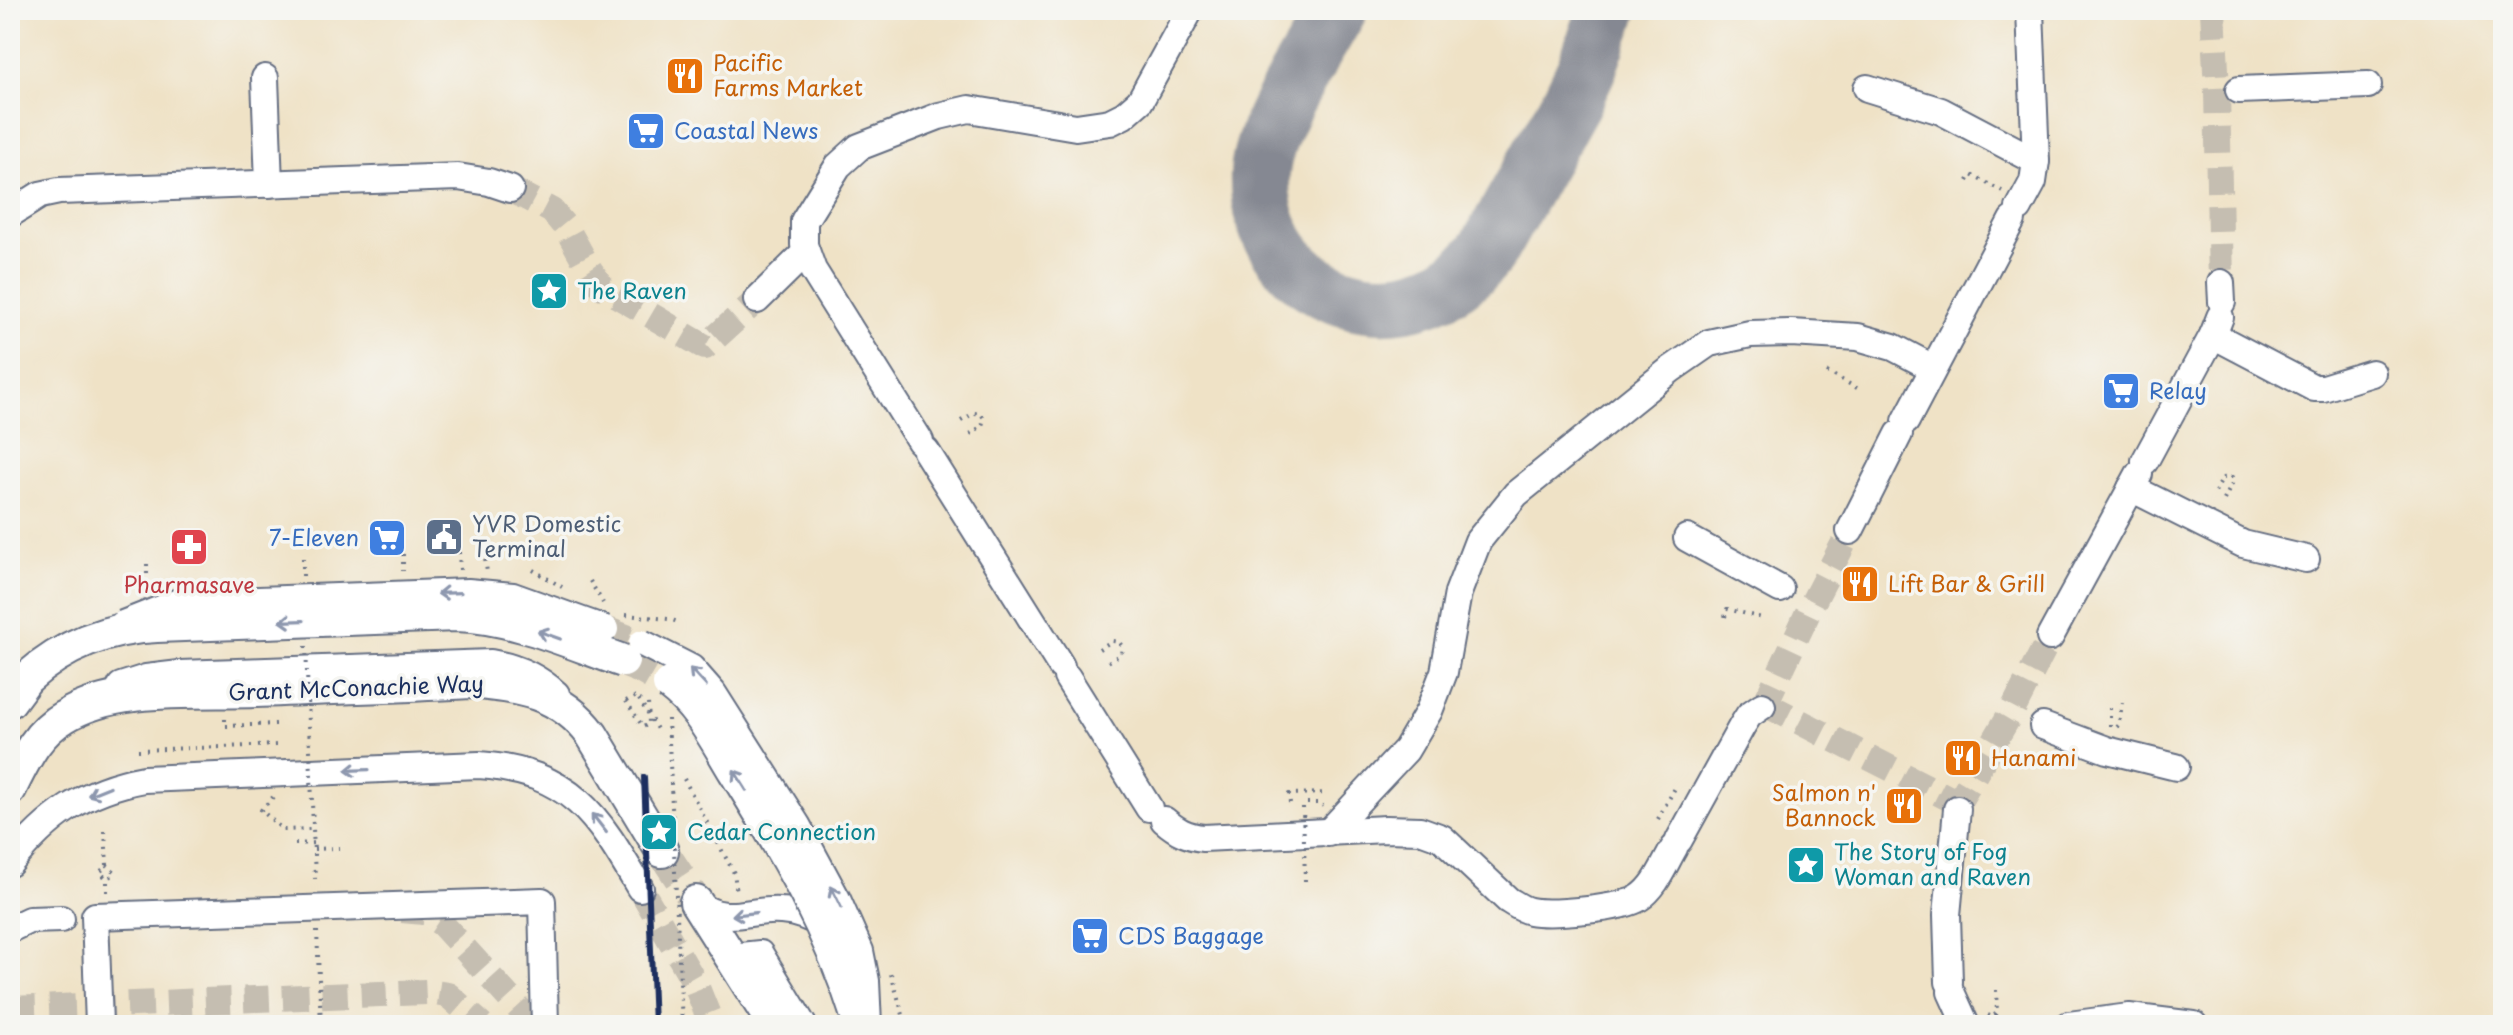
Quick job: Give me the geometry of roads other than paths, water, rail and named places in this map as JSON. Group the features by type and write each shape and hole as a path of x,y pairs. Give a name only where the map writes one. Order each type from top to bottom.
{"main road":[{"path":"10,701 27,678 44,663 82,641 148,627 481,616 632,652"},
{"name":"Grant McConachie Way","path":"10,789 47,729 77,709 94,703 149,694 470,682 529,691 565,707 581,720 662,851"},
{"path":"661,699 678,690 702,719 792,865 828,936 860,1025"},
{"path":"696,902 774,1025"}],"lane":[{"path":"1190,10 1140,101 1124,115 1110,122 1076,127 969,109 939,116 859,147 838,166 804,221 803,237 813,270 1156,814 1178,832 1203,838 1386,829 1430,832 1446,842 1508,900 1528,911 1612,907 1633,902 1651,887 1742,726 1749,715 1762,706"},
{"path":"1850,531 2011,207 2033,182 2036,161 2030,10"},
{"path":"265,78 269,184"},
{"path":"2239,90 2368,85"},
{"path":"1867,88 1941,111 2036,161"},
{"path":"10,214 48,192 458,177 510,189"},
{"path":"757,300 806,252"},
{"path":"2050,637 2138,474 2219,309 2314,388 2372,373"},
{"path":"1328,833 1406,750 1429,711 1444,672 1458,593 1478,541 1516,494 1670,370 1709,343 1750,334 1791,333 1858,337 1893,347 1933,368"},
{"path":"2138,474 2243,544 2306,559"},
{"path":"1687,538 1780,589"},
{"path":"99,635 176,603 468,592 513,596 612,617"},
{"path":"632,652 691,668 713,693 797,825 837,899 860,951 866,981 868,1025"},
{"path":"2043,726 2107,750 2176,767"},
{"path":"10,863 36,832 56,815 97,791 122,783 144,779 479,765 505,767 531,774 555,784 577,799 596,818 640,888"},
{"path":"1957,809 1947,915 1950,987 1976,1019"},
{"path":"99,1025 95,916 542,901 545,1025"},
{"path":"696,902 706,911 724,916 779,910 795,913 813,918 831,929 847,943 857,960 879,1025"},
{"path":"10,929 29,920 61,919"},
{"path":"731,957 760,954 803,1025"},
{"path":"2069,1025 2129,1017 2194,1025"}],"tunnel":[{"path":"2213,10 2221,283"},
{"path":"510,189 552,211 567,229 601,286 705,347 757,300"},
{"path":"1762,706 1850,531"},
{"path":"605,629 642,643"},
{"path":"1957,809 2050,637"},
{"path":"623,661 669,684"},
{"path":"1765,704 1958,803"},
{"path":"662,851 696,902"},
{"path":"640,888 695,983 712,1025"},
{"path":"402,910 424,912 442,924 534,1025"},
{"path":"10,1009 427,992 448,995 482,1025"}],"railway":[{"path":"644,777 654,1025"}],"place":[{"name":"Pacific Farms Market","path":"685,76"},
{"name":"Coastal News","path":"646,131"},
{"name":"The Raven","path":"549,291"},
{"name":"Relay","path":"2121,391"},
{"name":"YVR Domestic Terminal","path":"444,537"},
{"name":"7-Eleven","path":"387,538"},
{"name":"Pharmasave","path":"189,547"},
{"name":"Lift Bar & Grill","path":"1860,584"},
{"name":"Hanami","path":"1963,758"},
{"name":"Salmon n' Bannock","path":"1904,806"},
{"name":"Cedar Connection","path":"659,832"},
{"name":"The Story of Fog Woman and Raven","path":"1806,865"},
{"name":"CDS Baggage","path":"1090,936"}]}
